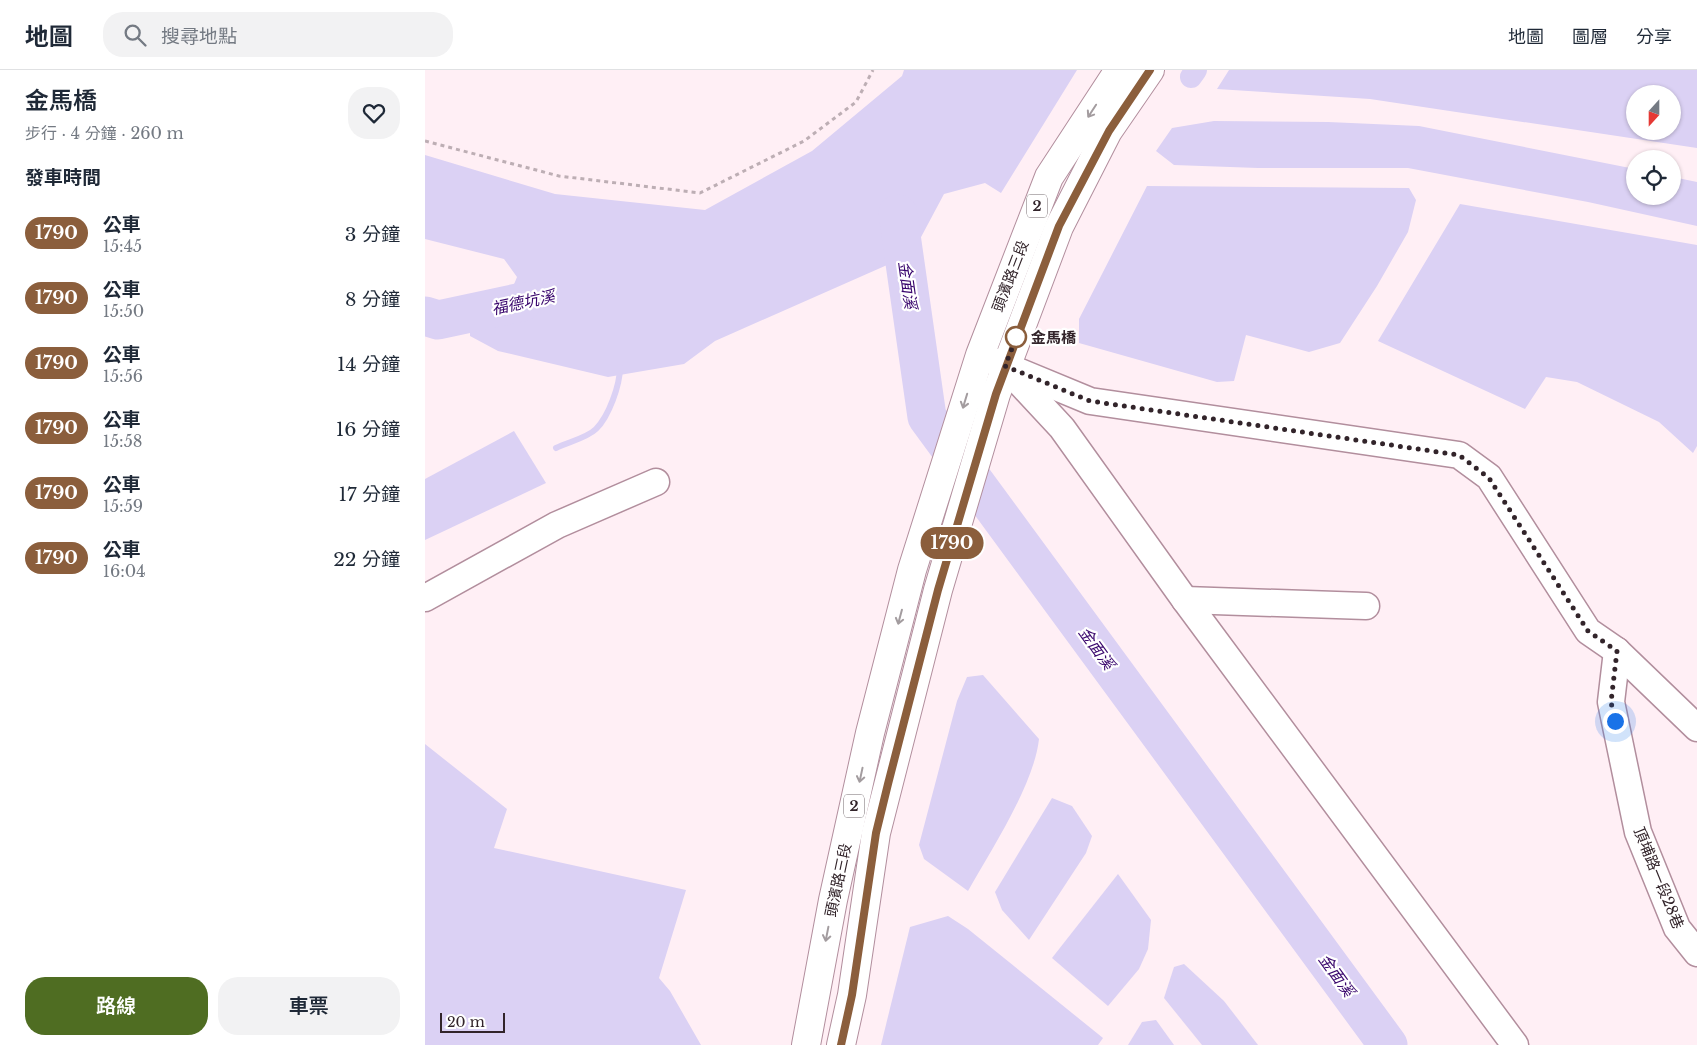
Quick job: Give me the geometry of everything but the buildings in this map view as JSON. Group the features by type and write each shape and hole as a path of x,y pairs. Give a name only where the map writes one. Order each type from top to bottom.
{"main road":[{"name":"頭濱路三段","path":"806,1045 833,900 868,742 913,570 980,355 1049,177 1119,70"},
{"name":"頭濱路三段","path":"841,1045 852,995 876,833 938,590 996,394 1059,226 1109,131 1150,70"}],"street":[{"path":"980,355 1090,401 1459,455 1489,478 1588,631 1617,651 1697,728"},
{"path":"1005,366 1062,428 1185,600 1515,1045"},
{"path":"425,598 557,526 656,482"},
{"path":"1185,600 1366,606"},
{"name":"頂埔路一段28巷","path":"1617,651 1611,702 1638,832 1677,928 1697,953"}],"path":[{"path":"425,141 559,176 700,192 804,141 856,102 873,70"}],"water":[{"path":"904,70 1077,70 1001,193 985,183 944,194 912,254 715,341 684,364 608,377 498,351 470,336 470,310 494,304 505,297 517,277 504,259 425,239 425,155 555,194 705,210 812,151 902,76"},
{"path":"1229,70 1697,70 1697,148 1644,140 1681,140 1681,85 1626,85 1626,137 1370,99 1217,89"},
{"path":"1214,121 1328,122 1419,126 1626,167 1626,205 1681,205 1681,179 1697,182 1697,226 1588,202 1408,168 1258,168 1174,165 1156,151 1172,128"},
{"path":"1147,186 1409,188 1416,200 1408,232 1377,286 1340,343 1309,352 1246,335 1234,381 1217,382 1079,343 1079,319"},
{"path":"1460,204 1697,245 1697,446 1693,453 1659,422 1577,382 1546,377 1525,409 1378,341"},
{"path":"514,431 546,483 425,540 425,479"},
{"path":"983,675 1039,739 1029,776 1020,796 968,891 924,859 919,845 957,701 967,677"},
{"path":"425,744 507,809 494,848 686,890 659,978 670,991 701,1045 425,1045"},
{"path":"1052,798 1072,806 1092,836 1086,853 1029,940 1002,910 995,892"},
{"path":"1118,874 1151,920 1148,949 1139,969 1108,1006 1052,958"},
{"path":"948,916 968,929 1103,1038 1098,1045 881,1045 910,927"},
{"path":"1184,964 1224,1001 1258,1045 1202,1045 1164,998 1174,967"},
{"path":"1156,1020 1174,1045 1128,1045 1142,1022"}],"waterway":[{"path":"1191,77 1196,70"},
{"name":"金面溪","path":"898,214 927,417 1388,1045"},
{"name":"福德坑溪","path":"425,316 438,320 522,302"},
{"path":"556,448 588,435 601,423 613,400 620,367"}],"bus line":[{"name":"1790","path":"841,1045 852,995 876,833 913,681 996,394 1059,226 1109,131 1150,70"}],"place":[{"name":"金馬橋","path":"1016,337"}],"route":[{"path":"1016,337 1019,331 1005,366 1090,401 1459,455 1489,478 1588,631 1617,651 1611,702 1615,721"}]}
